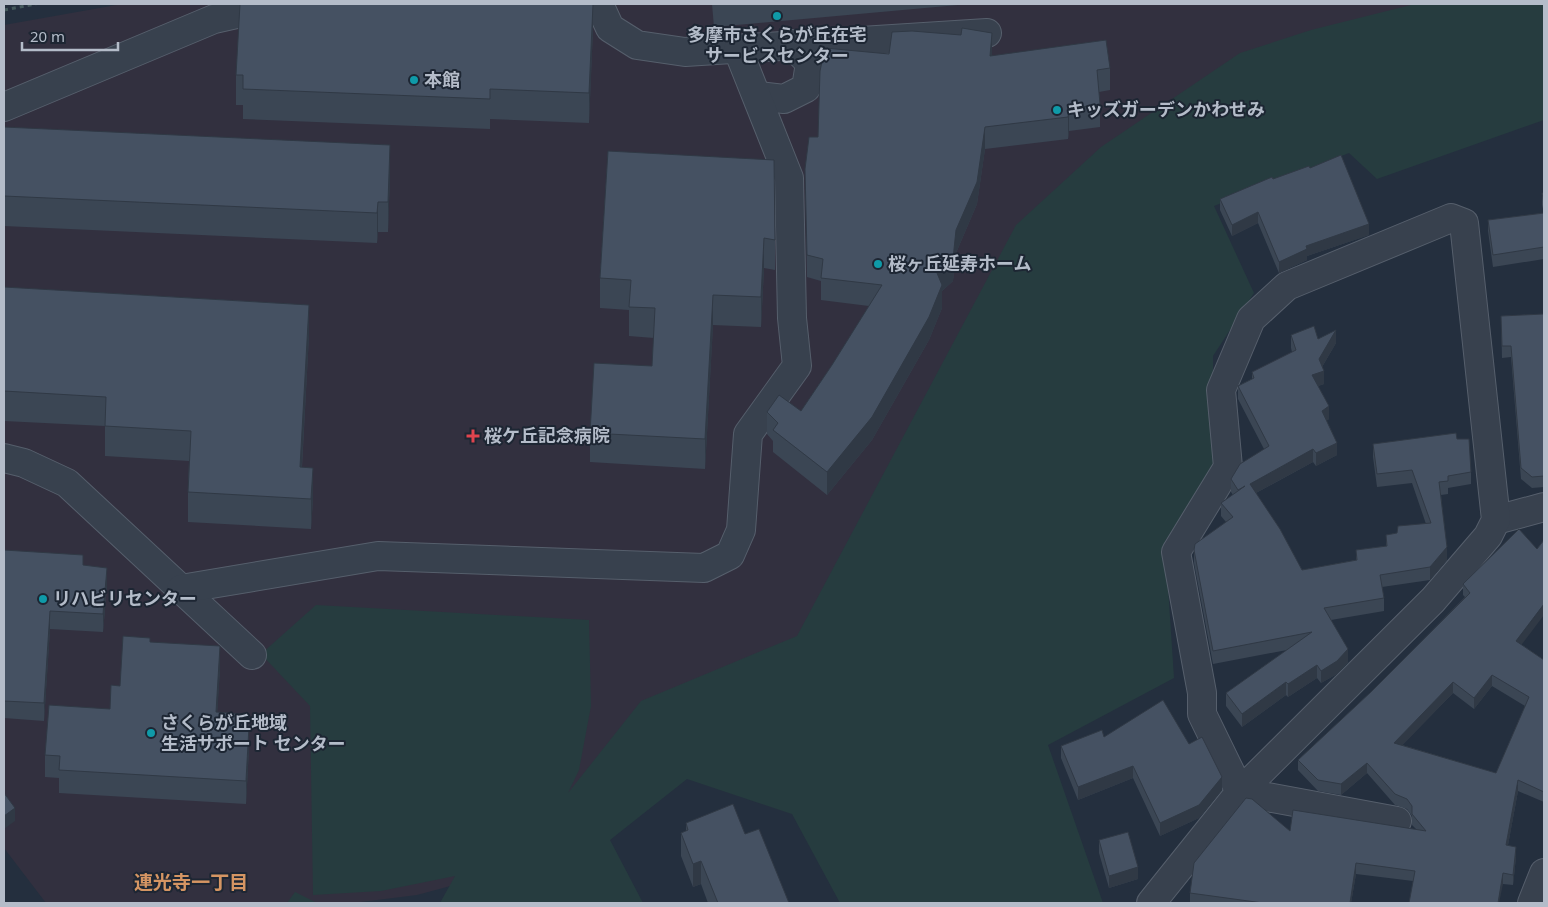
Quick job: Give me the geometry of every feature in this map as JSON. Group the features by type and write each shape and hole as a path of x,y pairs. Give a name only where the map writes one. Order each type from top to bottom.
{"street":[{"path":"4,107 214,19 282,4"},
{"path":"600,4 610,28 638,45 685,52 988,33"},
{"path":"758,96 784,99 806,88 810,63 791,44"},
{"path":"180,589 378,556 704,568 730,555 741,530 748,434 797,366 792,318 789,178 758,96 738,50"},
{"path":"1151,903 1240,792 1433,600 1488,536 1496,520 1464,223 1450,218 1287,286 1251,319 1221,390 1228,467 1176,552 1202,693 1202,714 1240,792"},
{"path":"4,458 24,463 67,483 252,655"},
{"path":"1496,520 1544,507"},
{"path":"1240,792 1397,821"},
{"path":"1532,903 1544,873"}],"path":[{"path":"4,10 36,4"}],"shaded area":[{"name":"桜ケ丘記念病院","path":"122,4 1464,4 1119,182 767,691 555,858 417,895 353,903 46,903 4,848 4,25"}],"green space":[{"path":"1415,4 1544,4 1544,120 1377,179 1349,153 1214,206 1254,293 1213,356 1213,477 1165,541 1174,678 1048,745 1103,903 840,903 792,814 687,779 610,840 643,903 440,903 455,876 381,891 313,895 310,706 261,654 316,605 589,620 591,706 579,770 568,793 641,701 797,636 1016,225 1101,147 1240,53 1311,30"},
{"path":"295,892 317,903 287,903"}],"building":[{"name":"本館","path":"240,4 593,4 589,93 490,89 490,99 243,89 243,75 236,75"},
{"name":"桜ヶ丘延寿ホーム","path":"962,28 992,33 990,56 1106,40 1110,68 1097,70 1100,104 1069,109 1068,117 985,127 977,182 956,230 953,259 937,273 942,285 929,317 872,417 827,472 773,430 778,423 767,412 779,395 801,411 882,285 821,278 823,259 807,255 805,169 809,137 818,137 820,71 825,48 889,54 892,32 912,31 961,35"},
{"path":"4,127 390,145 388,202 378,202 377,213 4,196"},
{"path":"608,151 774,160 775,240 764,238 761,297 713,295 705,439 590,433 594,363 652,366 655,308 629,307 631,280 600,278"},
{"path":"1341,155 1369,224 1306,246 1307,249 1279,262 1258,212 1232,225 1220,199 1272,177 1273,179 1309,166 1310,168"},
{"path":"1544,213 1544,247 1493,255 1488,220"},
{"path":"4,287 309,305 300,467 313,468 311,499 188,492 191,431 105,426 106,397 4,391"},
{"path":"1544,314 1544,476 1532,477 1521,468 1511,346 1502,346 1501,316"},
{"path":"1314,326 1318,339 1336,330 1319,359 1324,371 1312,375 1329,406 1322,411 1337,443 1316,453 1313,449 1250,484 1280,529 1302,570 1357,560 1356,550 1387,546 1386,535 1397,533 1398,526 1431,523 1412,470 1377,474 1373,444 1456,433 1457,439 1469,439 1471,472 1448,476 1448,481 1439,482 1447,547 1430,567 1380,575 1384,598 1324,608 1348,649 1337,661 1321,671 1317,665 1288,684 1286,682 1242,714 1226,693 1312,632 1213,651 1194,550 1195,544 1233,517 1221,503 1245,486 1238,490 1231,479 1240,464 1269,446 1238,386 1254,378 1252,372 1296,350 1291,335"},
{"path":"1519,529 1537,549 1544,540 1544,604 1516,641 1544,660 1544,792 1518,780 1506,845 1516,847 1513,875 1503,873 1498,903 1409,903 1415,871 1356,863 1350,903 1263,903 1190,893 1194,863 1246,798 1252,799 1290,831 1293,810 1426,831 1412,814 1412,806 1407,799 1395,794 1367,763 1341,784 1318,780 1298,760 1372,691 1470,593 1463,584","holes":["1492,675 1529,697 1496,773 1394,743 1453,682 1474,698"]},
{"path":"4,550 83,555 83,565 107,568 103,614 50,611 44,703 4,701"},
{"name":"さくらが丘地域 生活サポート センター","path":"123,636 150,638 150,642 220,646 216,712 242,714 241,726 249,726 246,781 59,770 60,756 45,755 49,705 110,709 111,685 120,686"},
{"path":"1163,700 1189,744 1202,737 1222,777 1199,805 1160,823 1133,766 1078,787 1061,746 1102,730 1104,737"},
{"path":"4,793 15,808 4,816"},
{"path":"733,804 745,834 759,829 789,903 718,903 701,861 693,864 681,833 688,830 686,823"},
{"path":"1128,832 1138,867 1109,876 1099,840"}],"place":[{"name":"多摩市さくらが丘在宅 サービスセンター","path":"777,16"},
{"name":"本館","path":"414,80"},
{"name":"キッズガーデンかわせみ","path":"1057,110"},
{"name":"桜ヶ丘延寿ホーム","path":"878,264"},
{"name":"桜ケ丘記念病院","path":"473,436"},
{"name":"リハビリセンター","path":"43,599"},
{"name":"さくらが丘地域 生活サポート センター","path":"151,733"}],"district":[{"name":"連光寺一丁目","path":"191,882"}]}
